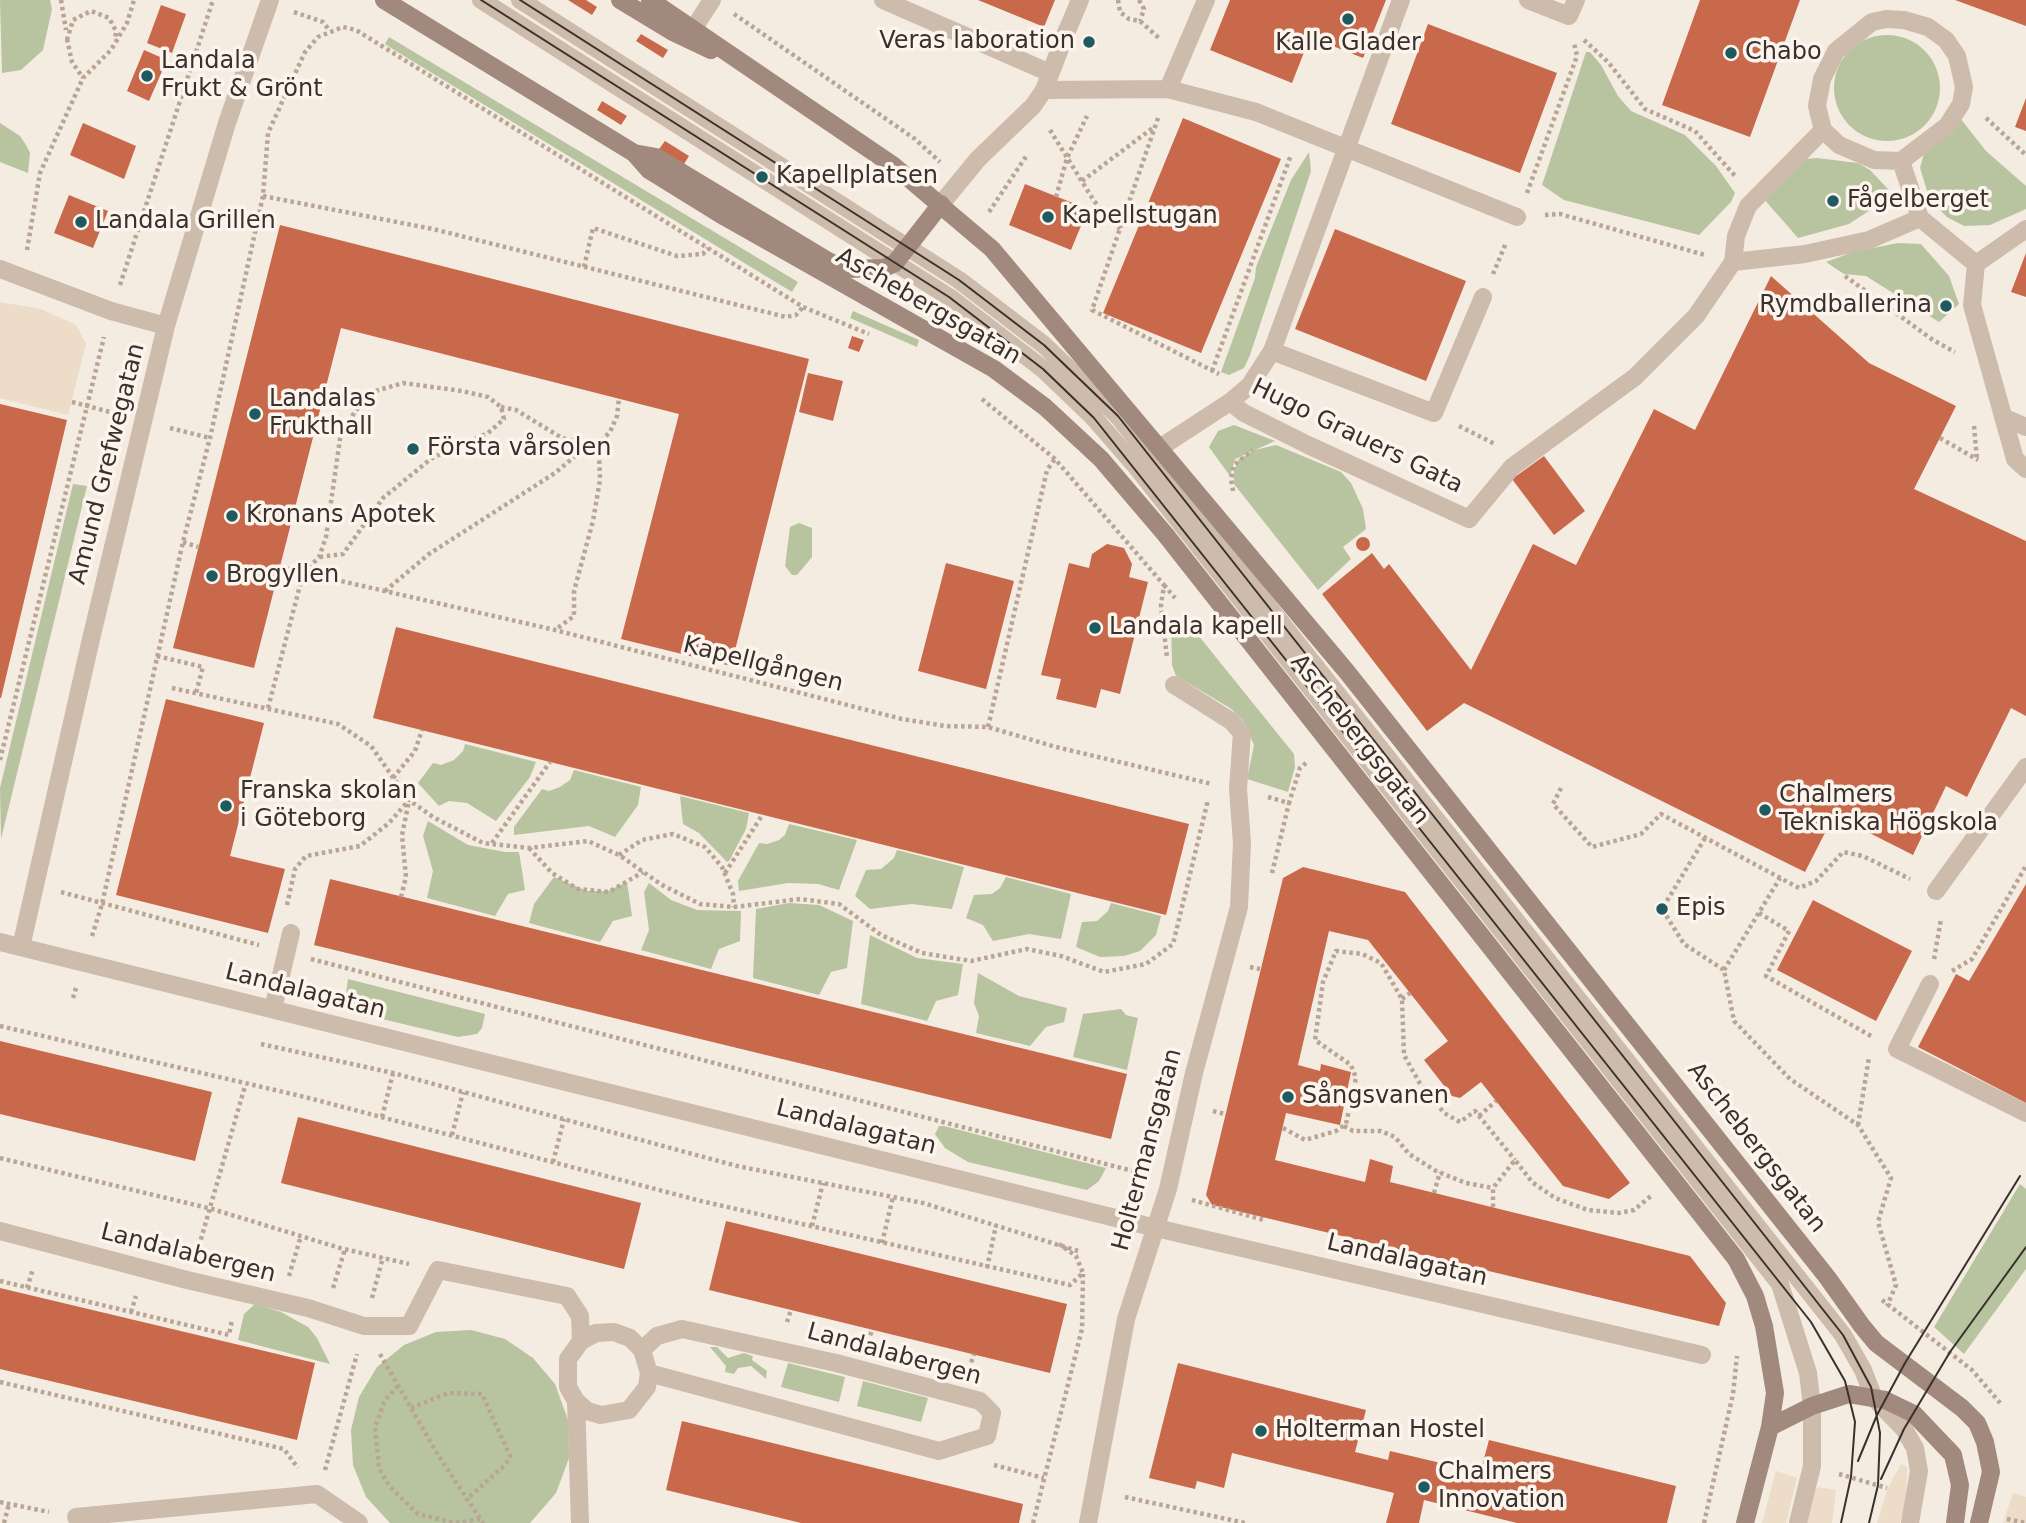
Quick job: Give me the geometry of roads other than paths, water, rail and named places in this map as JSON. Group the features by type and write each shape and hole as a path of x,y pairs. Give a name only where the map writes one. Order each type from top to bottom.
{"street":[{"name":"Amund Grefwegatan","path":"21,947 90,639 166,326 227,123 270,0"},
{"name":"Aschebergsgatan","path":"384,0 634,153 649,170 725,217 995,369 1045,407 1101,459 1218,601 1737,1259 1755,1296 1771,1358 1774,1394 1770,1427 1745,1523"},
{"path":"481,0 978,318 1043,369 1094,418 1134,464 1780,1284 1808,1373 1812,1406 1812,1465 1798,1523"},
{"path":"520,0 908,246 1004,312 1084,381 1156,461 1804,1284 1857,1357 1874,1398 1904,1429 1915,1448 1919,1471 1910,1523"},
{"name":"Aschebergsgatan","path":"620,0 673,32 771,80"},
{"name":"Aschebergsgatan","path":"650,0 894,166 992,249 1161,447 1440,786 1827,1277 1862,1326 1877,1343 1962,1408 1977,1423 1986,1442 1991,1472 1980,1518"},
{"path":"883,0 1050,72"},
{"path":"941,204 978,159 1033,106 1044,90 1080,0"},
{"path":"1168,89 1206,0"},
{"name":"Hugo Grauers Gata","path":"1161,447 1230,402 1250,385 1272,351 1401,0"},
{"path":"1528,0 1572,15"},
{"path":"694,28 718,4"},
{"path":"1904,20 1928,27 1946,40 1957,56 1963,92 1961,104 1947,126 1914,154 1901,161 1874,160 1839,145 1823,130 1817,106 1822,79 1836,51 1872,22 1904,20"},
{"path":"1044,90 1168,89 1256,112 1517,217"},
{"path":"1823,130 1748,206 1736,236 1733,262 1805,254 1869,240 1920,218"},
{"name":"Aschebergsgatan","path":"634,153 656,157 828,261 847,269 866,270 895,263 941,204"},
{"path":"1901,161 1920,218 1976,264"},
{"path":"2020,464 2003,417 1972,305 1976,264 2026,229"},
{"name":"Hugo Grauers Gata","path":"1230,402 1244,413 1308,445 1469,519 1512,467 1634,377 1696,316 1733,262"},
{"path":"0,269 111,311 166,326"},
{"name":"Hugo Grauers Gata","path":"1272,351 1434,413 1483,297"},
{"path":"2003,417 2026,427"},
{"name":"Holtermansgatan","path":"1088,1523 1126,1319 1156,1228 1239,906 1242,843 1238,789 1242,733 1231,721 1174,685"},
{"path":"1936,891 2026,767"},
{"path":"273,1009 291,933"},
{"name":"Landalagatan","path":"0,942 1156,1228 1702,1355"},
{"path":"1930,984 1897,1049 2026,1113"},
{"name":"Landalabergen","path":"0,1231 325,1313 364,1326 409,1326 438,1270 567,1296 580,1316 581,1341"},
{"name":"Landalabergen","path":"642,1350 657,1336 682,1329 836,1363 980,1401 992,1413 987,1437 939,1451 649,1373"},
{"path":"614,1332 630,1338 642,1350 649,1373 647,1387 629,1410 601,1415 587,1410 576,1401 568,1387 566,1371 573,1349 581,1341 596,1333 614,1332"},
{"path":"1770,1427 1812,1406 1849,1394 1874,1398 1914,1413 1953,1455 1960,1485 1955,1523"},
{"path":"576,1401 580,1523"},
{"path":"76,1517 317,1494 359,1523"}],"tram line":[{"path":"481,0 949,297 1043,369 1094,418 1811,1322 1845,1381 1855,1422 1851,1477 1841,1523"},
{"path":"520,0 959,280 1044,345 1118,416 1843,1335 1871,1387 1880,1433 1878,1485 1869,1523"},
{"path":"1858,1461 1877,1415 1905,1363 2020,1176"},
{"path":"1881,1479 1904,1429 1950,1352 2026,1247"}],"place":[{"name":"Kalle Glader","path":"1348,19"},
{"name":"Veras laboration","path":"1089,42"},
{"name":"Chabo","path":"1731,53"},
{"name":"Landala Frukt & Grönt","path":"147,76"},
{"name":"Kapellplatsen","path":"762,177"},
{"name":"Fågelberget","path":"1833,201"},
{"name":"Kapellstugan","path":"1048,217"},
{"name":"Landala Grillen","path":"81,222"},
{"name":"Rymdballerina","path":"1946,306"},
{"name":"Landalas Frukthall","path":"255,414"},
{"name":"Första vårsolen","path":"413,449"},
{"name":"Kronans Apotek","path":"232,516"},
{"name":"Brogyllen","path":"212,576"},
{"name":"Landala kapell","path":"1095,628"},
{"name":"Franska skolan i Göteborg","path":"226,806"},
{"name":"Chalmers Tekniska Högskola","path":"1765,810"},
{"name":"Epis","path":"1662,909"},
{"name":"Sångsvanen","path":"1288,1097"},
{"name":"Holterman Hostel","path":"1261,1431"},
{"name":"Chalmers Innovation","path":"1424,1487"}]}
